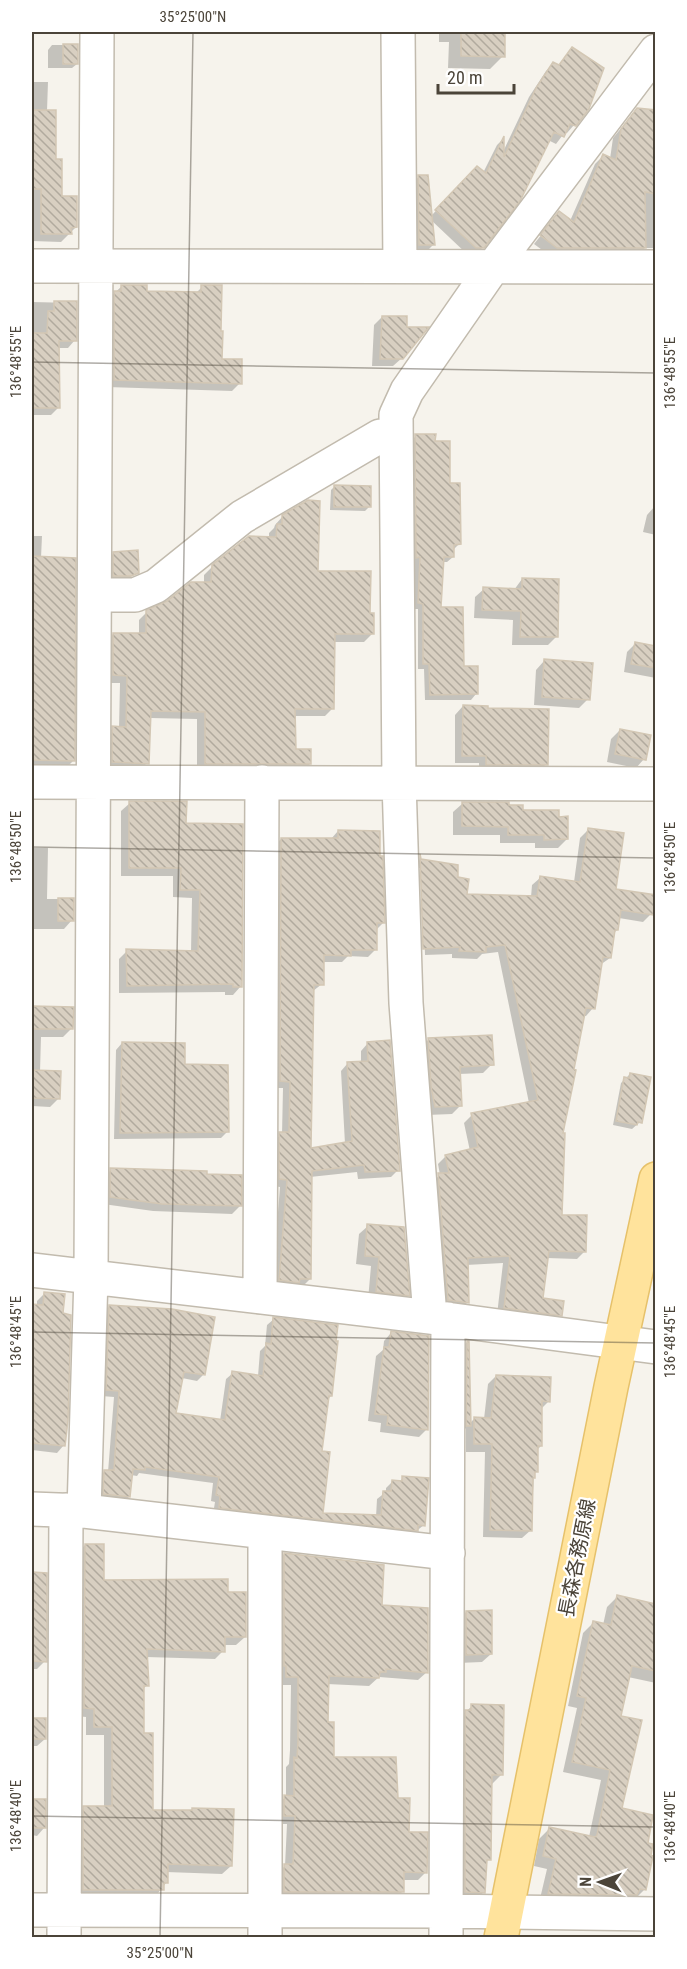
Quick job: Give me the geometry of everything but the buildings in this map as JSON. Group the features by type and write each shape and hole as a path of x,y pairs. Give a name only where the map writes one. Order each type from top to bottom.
{"main road":[{"name":"長森各務原線","path":"503,1925 620,1342 656,1179"}],"street":[{"path":"64,1924 75,1510 91,1276 97,32"},
{"path":"398,32 400,266"},
{"path":"446,1924 448,1553 439,1318 406,1004 399,782 396,415 407,391 493,267 656,51"},
{"path":"32,266 656,267"},
{"path":"96,595 135,595 156,586 242,517 380,436 396,434"},
{"path":"32,782 656,784"},
{"path":"260,1296 262,782"},
{"path":"32,1270 439,1318 656,1347"},
{"path":"32,1509 75,1510 448,1553"},
{"path":"265,1924 266,1533"},
{"path":"32,1910 64,1924 503,1925 656,1914"},
{"path":"651,1938 656,1925"}]}
